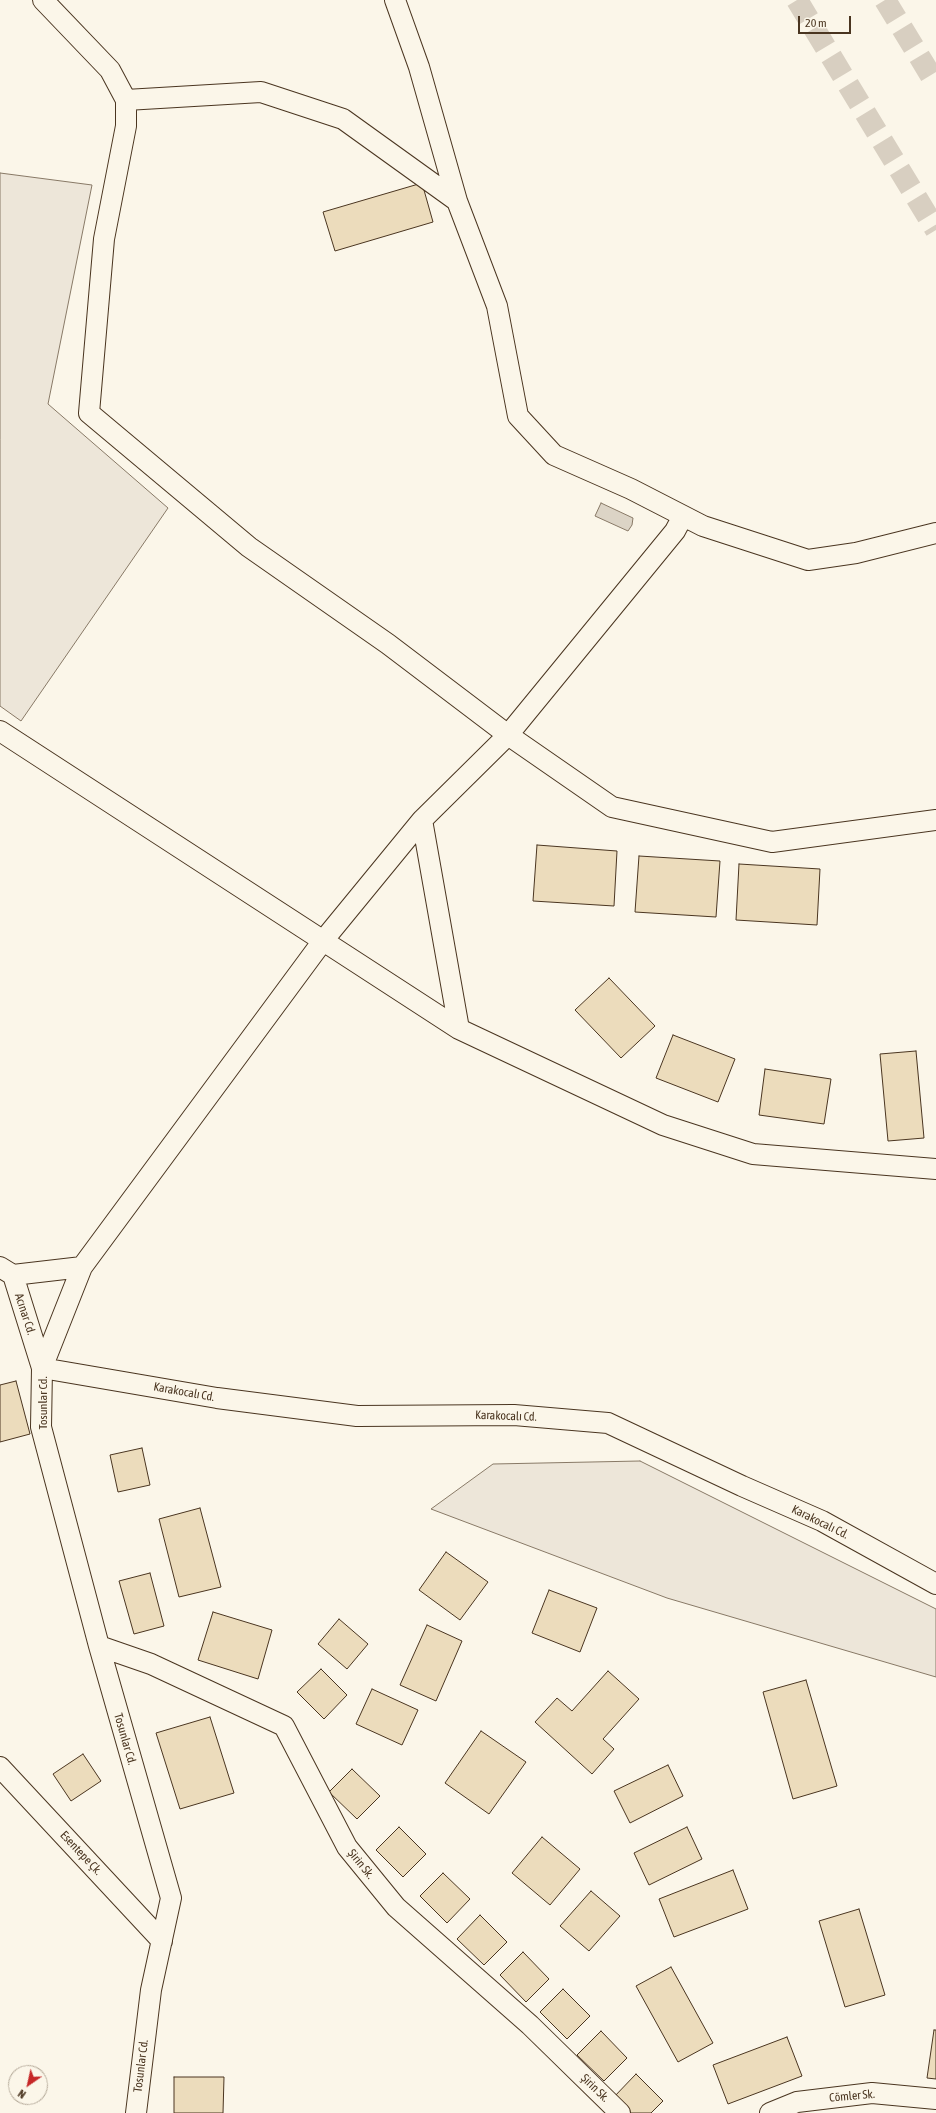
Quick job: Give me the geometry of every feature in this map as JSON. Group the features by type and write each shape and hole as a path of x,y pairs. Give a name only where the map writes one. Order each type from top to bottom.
{"street":[{"path":"43,0 110,70 126,100 126,126 104,238 90,413 249,547 388,644 508,735 612,807 772,842 936,820"},
{"path":"395,0 419,66 457,201 497,306 518,416 554,455 631,489 703,526 808,560 856,553 936,533"},
{"path":"126,100 261,92 343,119 457,201"},
{"path":"42,1368 82,1267 322,942 422,820 508,735 675,531 683,516"},
{"path":"0,731 322,942 459,1029 663,1124 753,1154 936,1169"},
{"path":"422,820 459,1029"},
{"path":"6,1271 82,1267"},
{"name":"Acınar Cd.","path":"6,1271 42,1368"},
{"name":"Karakocalı Cd.","path":"42,1368 217,1398 357,1416 514,1415 608,1423 742,1486 822,1521 936,1584"},
{"name":"Tosunlar Cd.","path":"42,1368 41,1427 99,1646 171,1898 151,1990 136,2113"},
{"name":"Şirin Sk.","path":"99,1646 151,1664 284,1726 347,1847 396,1907 530,2025 620,2113"},
{"name":"Esentepe Çk.","path":"0,1766 162,1941"},
{"name":"Cömler Sk.","path":"770,2113 797,2102 832,2105 872,2093 936,2099"}],"shaded area":[{"path":"0,173 92,185 48,404 168,508 21,721 0,706"},
{"path":"601,503 633,518 632,525 628,531 595,516"},
{"path":"640,1461 936,1609 936,1677 667,1598 431,1509 493,1464"}],"building":[{"path":"422,183 433,222 335,251 323,212"},
{"path":"537,845 617,851 614,906 533,901"},
{"path":"639,856 720,861 716,917 635,912"},
{"path":"739,864 820,869 817,925 736,920"},
{"path":"609,978 655,1026 621,1058 575,1010"},
{"path":"673,1035 735,1059 718,1102 656,1078"},
{"path":"916,1051 924,1138 888,1141 880,1054"},
{"path":"765,1069 831,1079 824,1124 759,1115"},
{"path":"16,1381 30,1434 0,1442 0,1385"},
{"path":"142,1448 150,1485 118,1492 110,1455"},
{"path":"200,1508 221,1587 179,1597 159,1519"},
{"path":"446,1552 488,1582 460,1620 419,1590"},
{"path":"150,1573 164,1626 134,1634 119,1581"},
{"path":"549,1590 597,1608 580,1652 532,1633"},
{"path":"213,1612 272,1630 258,1679 198,1660"},
{"path":"339,1619 368,1644 347,1669 318,1644"},
{"path":"427,1625 462,1641 436,1701 400,1685"},
{"path":"321,1669 347,1695 324,1719 297,1692"},
{"path":"608,1671 639,1699 603,1739 614,1749 592,1774 535,1722 557,1698 572,1711"},
{"path":"806,1680 837,1786 793,1799 763,1692"},
{"path":"372,1689 418,1710 402,1745 356,1724"},
{"path":"210,1717 234,1793 180,1809 156,1733"},
{"path":"481,1731 526,1762 489,1814 445,1783"},
{"path":"83,1754 101,1781 71,1801 53,1774"},
{"path":"668,1765 683,1796 630,1823 614,1791"},
{"path":"352,1769 380,1796 357,1819 329,1792"},
{"path":"399,1827 426,1854 403,1877 376,1850"},
{"path":"687,1827 702,1859 649,1885 634,1853"},
{"path":"542,1837 580,1869 550,1905 512,1873"},
{"path":"733,1870 748,1909 674,1937 659,1899"},
{"path":"443,1873 470,1899 447,1923 420,1896"},
{"path":"591,1891 620,1916 589,1951 560,1926"},
{"path":"859,1909 885,1995 845,2007 819,1921"},
{"path":"480,1915 507,1942 484,1965 457,1939"},
{"path":"523,1952 549,1979 526,2002 500,1975"},
{"path":"671,1967 713,2043 678,2062 636,1986"},
{"path":"563,1989 590,2016 567,2039 540,2012"},
{"path":"934,2030 936,2030 936,2079 927,2078"},
{"path":"601,2031 627,2058 604,2081 577,2055"},
{"path":"787,2037 802,2076 728,2104 713,2065"},
{"path":"636,2074 663,2101 651,2113 629,2113 613,2098"},
{"path":"174,2077 224,2077 223,2113 174,2113"}],"tunnel":[{"path":"797,0 936,230"},
{"path":"885,0 936,84"}]}
